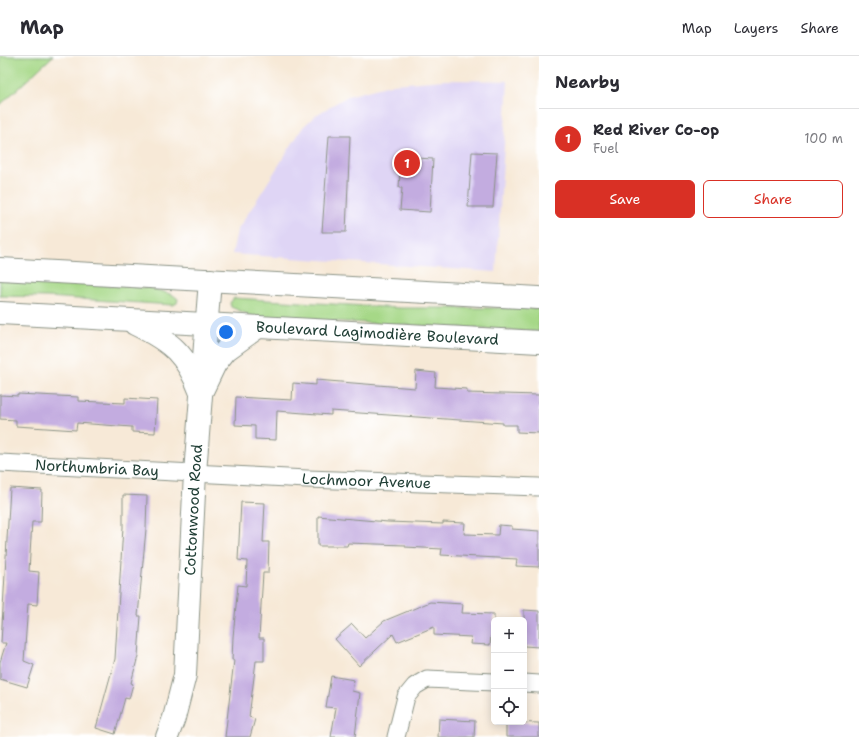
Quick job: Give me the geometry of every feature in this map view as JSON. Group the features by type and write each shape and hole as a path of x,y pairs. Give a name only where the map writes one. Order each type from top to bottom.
{"main road":[{"path":"0,269 539,298"},
{"name":"Cottonwood Road","path":"167,737 174,718 185,675 195,473 210,280"},
{"name":"Boulevard Lagimodière Boulevard","path":"0,313 539,342"},
{"path":"127,321 160,336 172,345 192,373 201,393"},
{"path":"201,393 215,364 226,350 258,327"}],"street":[{"name":"Northumbria Bay","path":"0,463 195,473"},
{"name":"Lochmoor Avenue","path":"195,473 308,479 539,487"},
{"path":"396,737 406,697 415,686 427,680 491,682"},
{"path":"527,683 539,684"}],"shaded area":[{"path":"445,80 508,81 496,272 232,254 237,231 303,127 316,115 348,96 394,84"}],"green space":[{"path":"0,56 53,56 0,105"},
{"path":"0,278 151,288 173,295 178,299 177,303 173,305 47,297 0,296"},
{"path":"234,298 399,308 539,308 539,332 254,317 231,307 230,303"}],"building":[{"path":"329,136 350,136 346,232 322,232"},
{"path":"472,152 497,153 493,207 468,207"},
{"path":"401,157 433,159 430,212 400,210 402,188 399,188"},
{"path":"416,371 436,373 435,387 467,389 467,393 539,395 539,433 517,432 517,425 503,425 503,423 331,411 331,415 277,411 276,440 255,439 255,426 235,425 236,397 292,400 293,383 316,385 316,380 415,388"},
{"path":"18,394 78,397 78,401 125,403 125,398 157,400 155,433 132,432 132,427 77,423 76,430 16,426 16,420 0,419 0,395 18,396"},
{"path":"10,488 42,490 41,522 32,522 29,571 39,572 37,605 28,604 24,661 34,665 27,687 0,679 0,662 6,643 1,643"},
{"path":"123,495 147,496 146,529 138,616 141,616 138,656 131,683 133,684 129,699 125,698 115,734 96,728 115,659 123,527"},
{"path":"241,502 265,503 263,542 269,542 268,573 263,573 259,638 264,638 264,661 256,661 249,717 255,719 250,737 225,737 234,660 232,660 233,637 238,585 246,586 247,561 238,560"},
{"path":"318,516 388,522 443,524 443,522 465,523 464,534 498,535 499,525 512,526 512,529 539,531 539,567 516,566 517,559 441,555 442,549 405,547 405,545 348,543 347,546 318,546"},
{"path":"430,602 463,604 462,613 494,614 494,617 491,617 490,645 470,644 471,637 434,635 434,627 397,642 393,634 359,666 335,639 352,624 365,638 384,621"},
{"path":"524,610 539,611 539,647 527,646 527,617 524,617"},
{"path":"331,676 354,680 352,691 360,693 355,737 331,737 336,708 326,707"},
{"path":"439,719 475,721 474,737 438,737"},
{"path":"527,723 539,723 539,737 506,737 506,725 527,725"}],"place":[{"name":"Red River Co-op","path":"407,163"}]}
